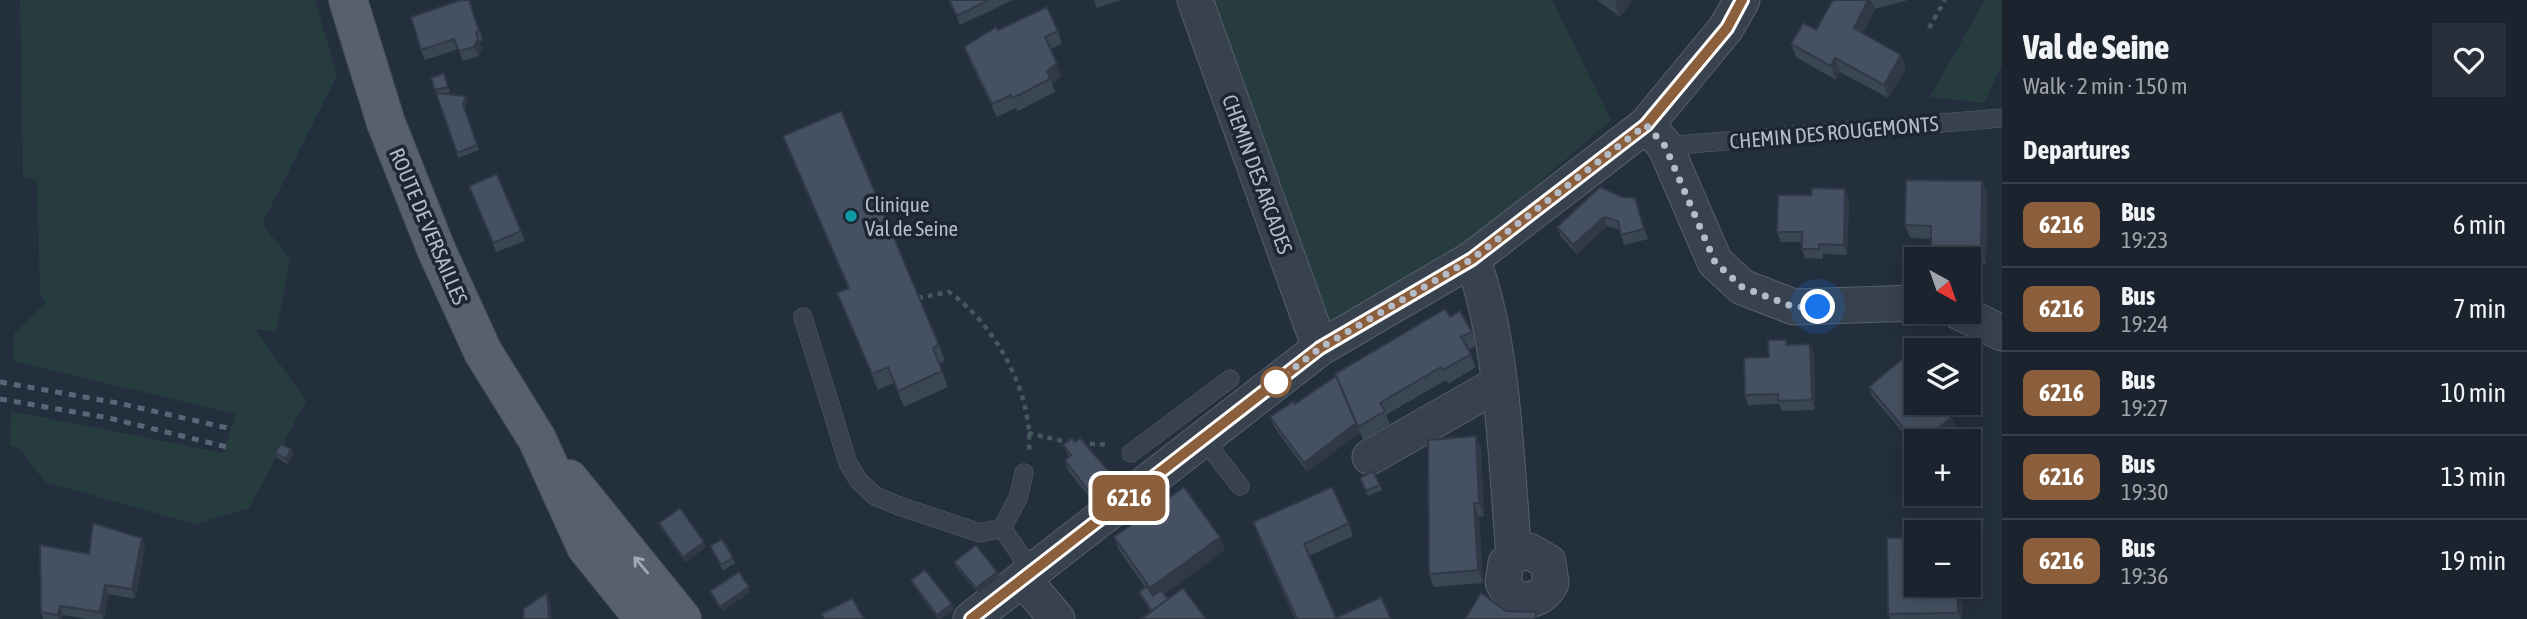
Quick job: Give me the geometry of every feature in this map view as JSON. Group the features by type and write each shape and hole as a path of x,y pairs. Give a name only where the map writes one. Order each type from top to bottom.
{"main road":[{"name":"ROUTE DE VERSAILLES","path":"348,0 386,123 436,249 483,352 537,439 682,619"},
{"name":"ROUTE DE VERSAILLES","path":"537,439 586,547 644,619"}],"street":[{"name":"CHEMIN DES ARCADES","path":"1195,0 1320,348"},
{"path":"971,619 1029,577 1320,348 1472,259 1656,135 1727,28 1742,0"},
{"path":"1656,135 1715,262 1742,287 1794,307 1904,303"},
{"path":"1472,259 1483,287 1498,384 1514,555"},
{"path":"1981,323 2002,333"},
{"path":"1370,457 1498,384"},
{"path":"1029,577 1057,619"}],"lane":[{"name":"CHEMIN DES ROUGEMONTS","path":"1656,135 2002,118"},
{"path":"803,317 848,463 858,480 875,496 964,529 991,533 1002,528 1018,498 1024,473"},
{"path":"1131,453 1230,379"},
{"path":"1204,440 1240,486"},
{"path":"1002,528 1029,577"}],"path":[{"path":"1929,28 1945,0"},
{"path":"918,298 949,292 970,306 983,322 1014,377 1025,409 1030,447 1024,473"},
{"path":"1028,433 1066,443"}],"green space":[{"path":"20,0 315,0 337,76 262,224 290,259 276,332 255,329 306,401 249,508 195,524 45,482 18,447 10,447 11,411 223,453 236,414 13,361 14,334 45,303 40,294 37,180 23,177"},
{"path":"1210,0 1552,0 1611,120 1461,250 1327,327"},
{"path":"1985,0 2002,0 2002,65 1984,103 1930,97"}],"building":[{"path":"461,0 469,0 479,31 476,32 478,39 474,47 459,51 454,39 421,50 411,17"},
{"path":"949,0 989,0 957,16"},
{"path":"1833,0 1868,0 1854,28 1901,55 1884,85 1835,58 1831,66 1791,44 1803,23 1816,30"},
{"path":"1047,7 1058,31 1045,37 1057,63 1047,71 1050,79 1013,98 1011,95 992,104 964,47 996,27 998,30"},
{"path":"444,73 448,87 435,90 431,78"},
{"path":"436,93 466,96 463,104 477,145 457,153"},
{"name":"Clinique Val de Seine","path":"841,111 939,345 933,348 942,371 898,391 888,367 872,374 837,293 849,288 783,136"},
{"path":"497,174 521,231 493,243 469,186"},
{"path":"1906,180 1982,181 1981,251 1981,247 1931,247 1931,226 1905,225"},
{"path":"1600,187 1622,197 1635,198 1644,229 1621,235 1618,221 1604,217 1573,245 1557,227"},
{"path":"1812,188 1845,189 1844,245 1819,244 1819,249 1802,249 1802,232 1777,232 1778,195 1811,195"},
{"path":"1445,309 1450,317 1460,311 1472,332 1461,337 1471,354 1443,370 1441,367 1380,403 1385,411 1358,427 1335,374"},
{"path":"1768,340 1786,340 1786,345 1810,344 1812,400 1778,401 1778,394 1745,395 1744,358 1769,357"},
{"path":"1904,357 1904,415 1952,417 1938,429 1904,429 1869,387"},
{"path":"1336,376 1356,423 1304,463 1270,417 1294,401 1295,404"},
{"path":"1476,436 1479,503 1474,503 1478,570 1429,574 1428,440"},
{"path":"1072,438 1075,442 1080,438 1113,476 1090,493 1065,460 1071,455 1063,445"},
{"path":"281,444 291,449 286,459 275,453"},
{"path":"1373,471 1380,485 1366,491 1360,478"},
{"path":"1184,487 1220,537 1150,588 1114,537"},
{"path":"1332,487 1349,523 1304,544 1336,618 1381,597 1391,619 1297,619 1253,522"},
{"path":"680,508 704,542 683,557 659,523"},
{"path":"93,523 142,538 132,589 105,585 100,612 60,606 58,615 41,612 40,545 89,554"},
{"path":"1904,537 1904,597 1958,597 1958,613 1888,614 1887,538"},
{"path":"722,539 733,558 721,565 710,546"},
{"path":"976,545 997,572 976,588 954,562"},
{"path":"925,570 952,604 937,615 911,580"},
{"path":"739,572 749,587 720,607 710,591"},
{"path":"1147,586 1153,596 1161,590 1168,599 1152,611 1139,592"},
{"path":"1183,588 1206,619 1141,619"},
{"path":"547,593 549,619 524,619 523,609"},
{"path":"1481,593 1506,611 1536,612 1536,619 1465,619"},
{"path":"852,598 864,619 825,619 821,614"}],"railway":[{"path":"0,382 118,403 232,429"},
{"path":"0,399 109,418 231,448"}],"bus line":[{"name":"6216","path":"971,619 1320,348 1472,259 1646,125 1727,28 1742,0"}],"place":[{"name":"Clinique Val de Seine","path":"851,216"}],"route":[{"path":"1276,382 1320,348 1472,259 1646,125 1665,146 1715,262 1742,287 1794,307 1818,307"}]}
